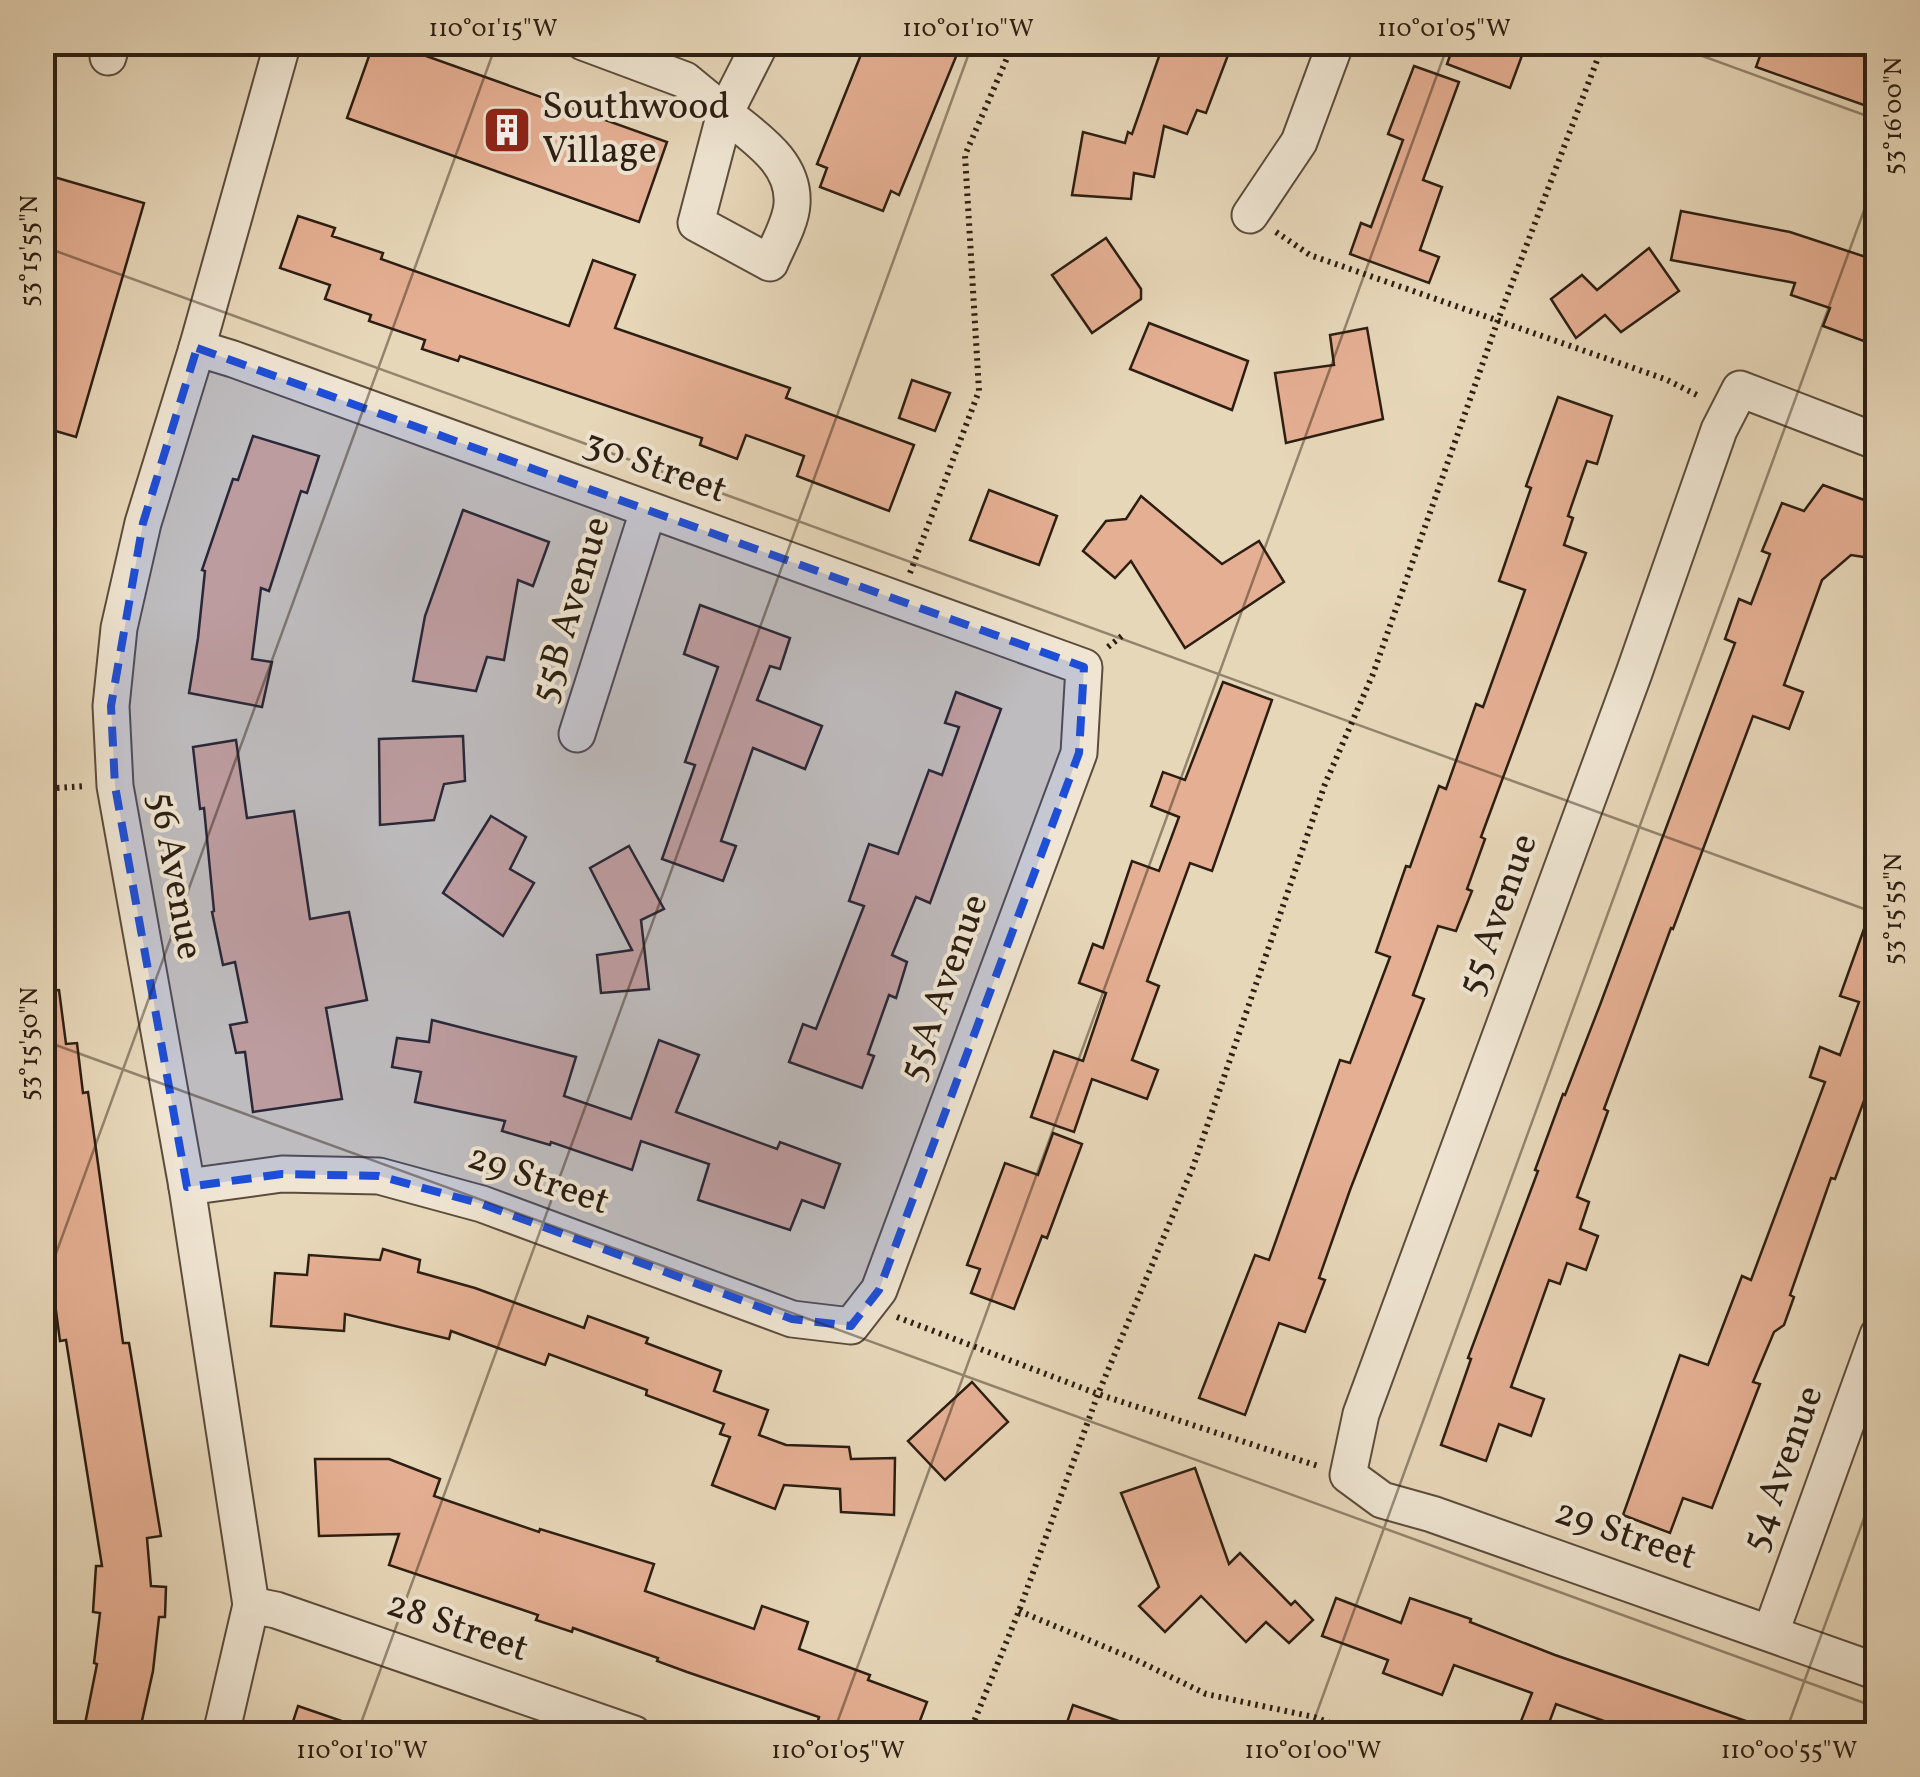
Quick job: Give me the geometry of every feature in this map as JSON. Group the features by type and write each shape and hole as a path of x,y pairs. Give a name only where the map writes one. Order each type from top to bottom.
{"street":[{"name":"56 Avenue","path":"221,1734 251,1605 187,1186 116,786 111,706 119,628 143,522 197,348 283,42"},
{"path":"583,42 685,80 724,113 762,42"},
{"path":"1250,214 1299,142 1336,42"},
{"name":"30 Street","path":"197,348 1084,667"},
{"name":"55 Avenue","path":"1348,1475 1360,1414 1634,673 1719,430 1740,389 1878,442"},
{"name":"55B Avenue","path":"578,734 648,511"},
{"name":"55A Avenue","path":"851,1326 879,1290 1078,753 1084,667"},
{"name":"29 Street","path":"187,1186 282,1174 380,1176 482,1204 792,1319 851,1326"},
{"name":"54 Avenue","path":"1771,1632 1878,1335"},
{"name":"29 Street","path":"1348,1475 1382,1500 1432,1514 1878,1672"},
{"name":"28 Street","path":"251,1605 276,1610 634,1734"}],"path":[{"path":"913,564 979,391 965,155 1014,42"},
{"path":"968,1734 1019,1611 1098,1394 1193,1167 1325,784 1374,674 1498,320 1604,42"},
{"path":"1310,255 1664,378"},
{"path":"42,789 72,786"},
{"path":"926,1329 1098,1394 1348,1475"},
{"path":"1019,1611 1206,1694 1314,1716 1358,1734"}],"highlighted area":[{"path":"197,348 1084,667 1079,753 879,1290 851,1326 792,1319 482,1204 379,1176 282,1174 187,1187 115,786 111,706 143,523"}],"building":[{"name":"Southwood Village","path":"374,42 387,42 667,142 639,222 347,118"},
{"name":"Southwood Village","path":"866,42 962,42 899,195 891,191 883,211 820,187 827,168 817,164"},
{"path":"1164,42 1233,42 1206,113 1197,110 1187,134 1164,126 1154,177 1134,173 1131,199 1072,195 1083,132 1125,143 1128,132 1132,134"},
{"path":"1455,42 1527,42 1510,88 1447,64"},
{"path":"1765,42 1834,42 1878,58 1878,110 1756,67"},
{"path":"1414,66 1459,82 1423,180 1442,187 1420,250 1439,257 1429,283 1350,254 1361,223 1371,227 1403,140 1388,134"},
{"path":"47,175 144,203 76,437 42,427 42,190"},
{"path":"1681,211 1790,232 1878,261 1878,319 1869,343 1823,326 1830,308 1791,295 1795,283 1671,260"},
{"path":"298,216 335,228 332,236 383,253 381,259 569,326 593,260 635,275 615,328 790,388 786,398 914,445 889,511 797,476 804,456 746,435 737,459 700,445 702,438 460,356 458,361 422,349 425,340 369,321 371,315 325,299 330,285 280,268"},
{"path":"1106,238 1141,289 1141,299 1092,333 1052,275"},
{"path":"1649,248 1679,291 1621,332 1605,315 1576,338 1551,299 1582,275 1597,290"},
{"path":"1149,323 1248,361 1232,410 1130,369"},
{"path":"1367,328 1383,419 1286,443 1275,373 1334,365 1330,335"},
{"path":"912,380 950,393 935,431 899,418"},
{"path":"1558,397 1612,416 1597,464 1587,461 1568,516 1573,518 1564,545 1586,553 1481,837 1485,839 1467,889 1472,891 1456,931 1438,926 1413,995 1424,999 1350,1190 1319,1278 1325,1280 1305,1332 1279,1323 1245,1415 1199,1398 1255,1255 1269,1260 1340,1060 1350,1063 1390,957 1376,952 1406,866 1410,867 1439,786 1446,789 1476,704 1483,707 1525,590 1499,581 1531,488 1526,486"},
{"path":"253,436 319,456 307,493 301,491 269,591 261,588 252,659 272,662 262,707 189,693 198,638 205,571 202,570 233,479 238,480"},
{"path":"1823,485 1878,505 1878,519 1864,557 1851,555 1822,580 1784,685 1803,692 1789,729 1753,716 1671,928 1604,1109 1608,1111 1577,1197 1589,1202 1580,1229 1598,1236 1586,1270 1567,1263 1560,1284 1549,1280 1511,1387 1544,1399 1531,1436 1499,1424 1486,1461 1441,1445 1471,1359 1468,1358 1538,1171 1535,1170 1735,643 1725,639 1739,599 1751,604 1770,554 1762,551 1782,503 1804,511"},
{"path":"989,490 1057,516 1039,565 970,540"},
{"path":"1141,496 1222,564 1259,541 1284,582 1185,648 1131,561 1115,578 1083,551 1106,521 1126,519"},
{"path":"463,510 549,542 533,586 518,580 504,660 487,657 476,691 413,681 425,616"},
{"path":"700,605 790,638 780,669 770,666 757,700 822,726 805,769 753,748 721,841 736,846 723,881 662,859 695,765 685,762 718,667 684,654"},
{"path":"1223,682 1272,700 1212,871 1190,863 1147,981 1159,986 1132,1060 1158,1070 1147,1099 1092,1079 1074,1132 1031,1117 1054,1051 1083,1061 1106,993 1079,983 1093,944 1103,948 1132,861 1159,871 1179,817 1151,806 1163,772 1185,780"},
{"path":"956,692 1001,709 930,903 916,897 892,955 907,962 896,998 889,995 868,1054 874,1056 862,1088 789,1062 803,1024 816,1029 864,906 849,901 869,844 898,854 929,770 942,775 959,727 945,723"},
{"path":"463,736 465,781 444,784 434,820 380,825 379,739"},
{"path":"236,740 247,818 294,811 310,919 349,912 367,1000 326,1008 342,1099 253,1112 245,1052 236,1053 230,1025 247,1022 235,962 223,965 212,912 204,808 200,809 193,747"},
{"path":"491,816 526,837 510,869 534,883 503,936 443,893"},
{"path":"629,846 664,909 641,920 649,989 601,993 597,955 632,950 590,868"},
{"path":"1874,901 1878,901 1878,1063 1835,1179 1831,1178 1790,1295 1794,1297 1784,1325 1774,1332 1753,1382 1760,1384 1712,1508 1683,1498 1670,1533 1623,1515 1680,1355 1708,1365 1742,1276 1751,1280 1825,1082 1810,1077 1820,1047 1840,1055 1859,1002 1840,996"},
{"path":"59,990 66,1044 77,1043 83,1093 88,1092 123,1343 129,1343 161,1536 147,1538 151,1586 166,1587 165,1617 159,1617 153,1671 139,1734 83,1734 97,1664 94,1663 100,1613 93,1612 96,1566 102,1566 66,1340 60,1341 42,1206 42,991"},
{"path":"432,1020 576,1057 564,1096 631,1119 659,1040 699,1055 676,1112 777,1149 780,1142 840,1164 824,1208 802,1200 790,1230 698,1200 709,1164 641,1141 632,1170 551,1142 550,1145 502,1131 505,1121 415,1102 421,1072 392,1067 397,1038 429,1042"},
{"path":"1053,1133 1082,1144 1047,1238 1042,1236 1014,1309 971,1293 980,1269 967,1265 1005,1163 1038,1175"},
{"path":"383,1249 420,1260 418,1272 475,1288 584,1328 588,1316 721,1371 714,1391 768,1410 759,1435 786,1445 849,1447 851,1459 895,1458 894,1515 841,1512 840,1489 784,1485 775,1509 712,1485 730,1437 720,1434 724,1424 549,1354 545,1365 451,1331 449,1339 345,1314 344,1331 271,1326 275,1273 307,1275 309,1255 380,1260"},
{"path":"972,1382 1008,1422 945,1480 908,1441"},
{"path":"315,1459 389,1459 440,1479 434,1496 539,1532 540,1529 654,1564 645,1591 754,1629 762,1606 808,1622 799,1649 870,1675 868,1680 927,1702 915,1734 846,1734 817,1724 819,1717 389,1565 399,1534 319,1536"},
{"path":"1195,1468 1229,1564 1240,1553 1291,1605 1295,1601 1313,1620 1289,1643 1266,1622 1246,1642 1201,1596 1165,1632 1139,1606 1159,1587 1121,1493"},
{"path":"1336,1598 1401,1623 1410,1598 1555,1655 1775,1731 1641,1734 1556,1704 1545,1734 1516,1734 1532,1693 1454,1665 1442,1695 1383,1673 1388,1660 1322,1636"},
{"path":"1073,1705 1147,1731 1147,1734 1063,1734"},
{"path":"298,1706 368,1730 367,1734 289,1734"}],"place":[{"name":"Southwood Village","path":"507,130"}]}
